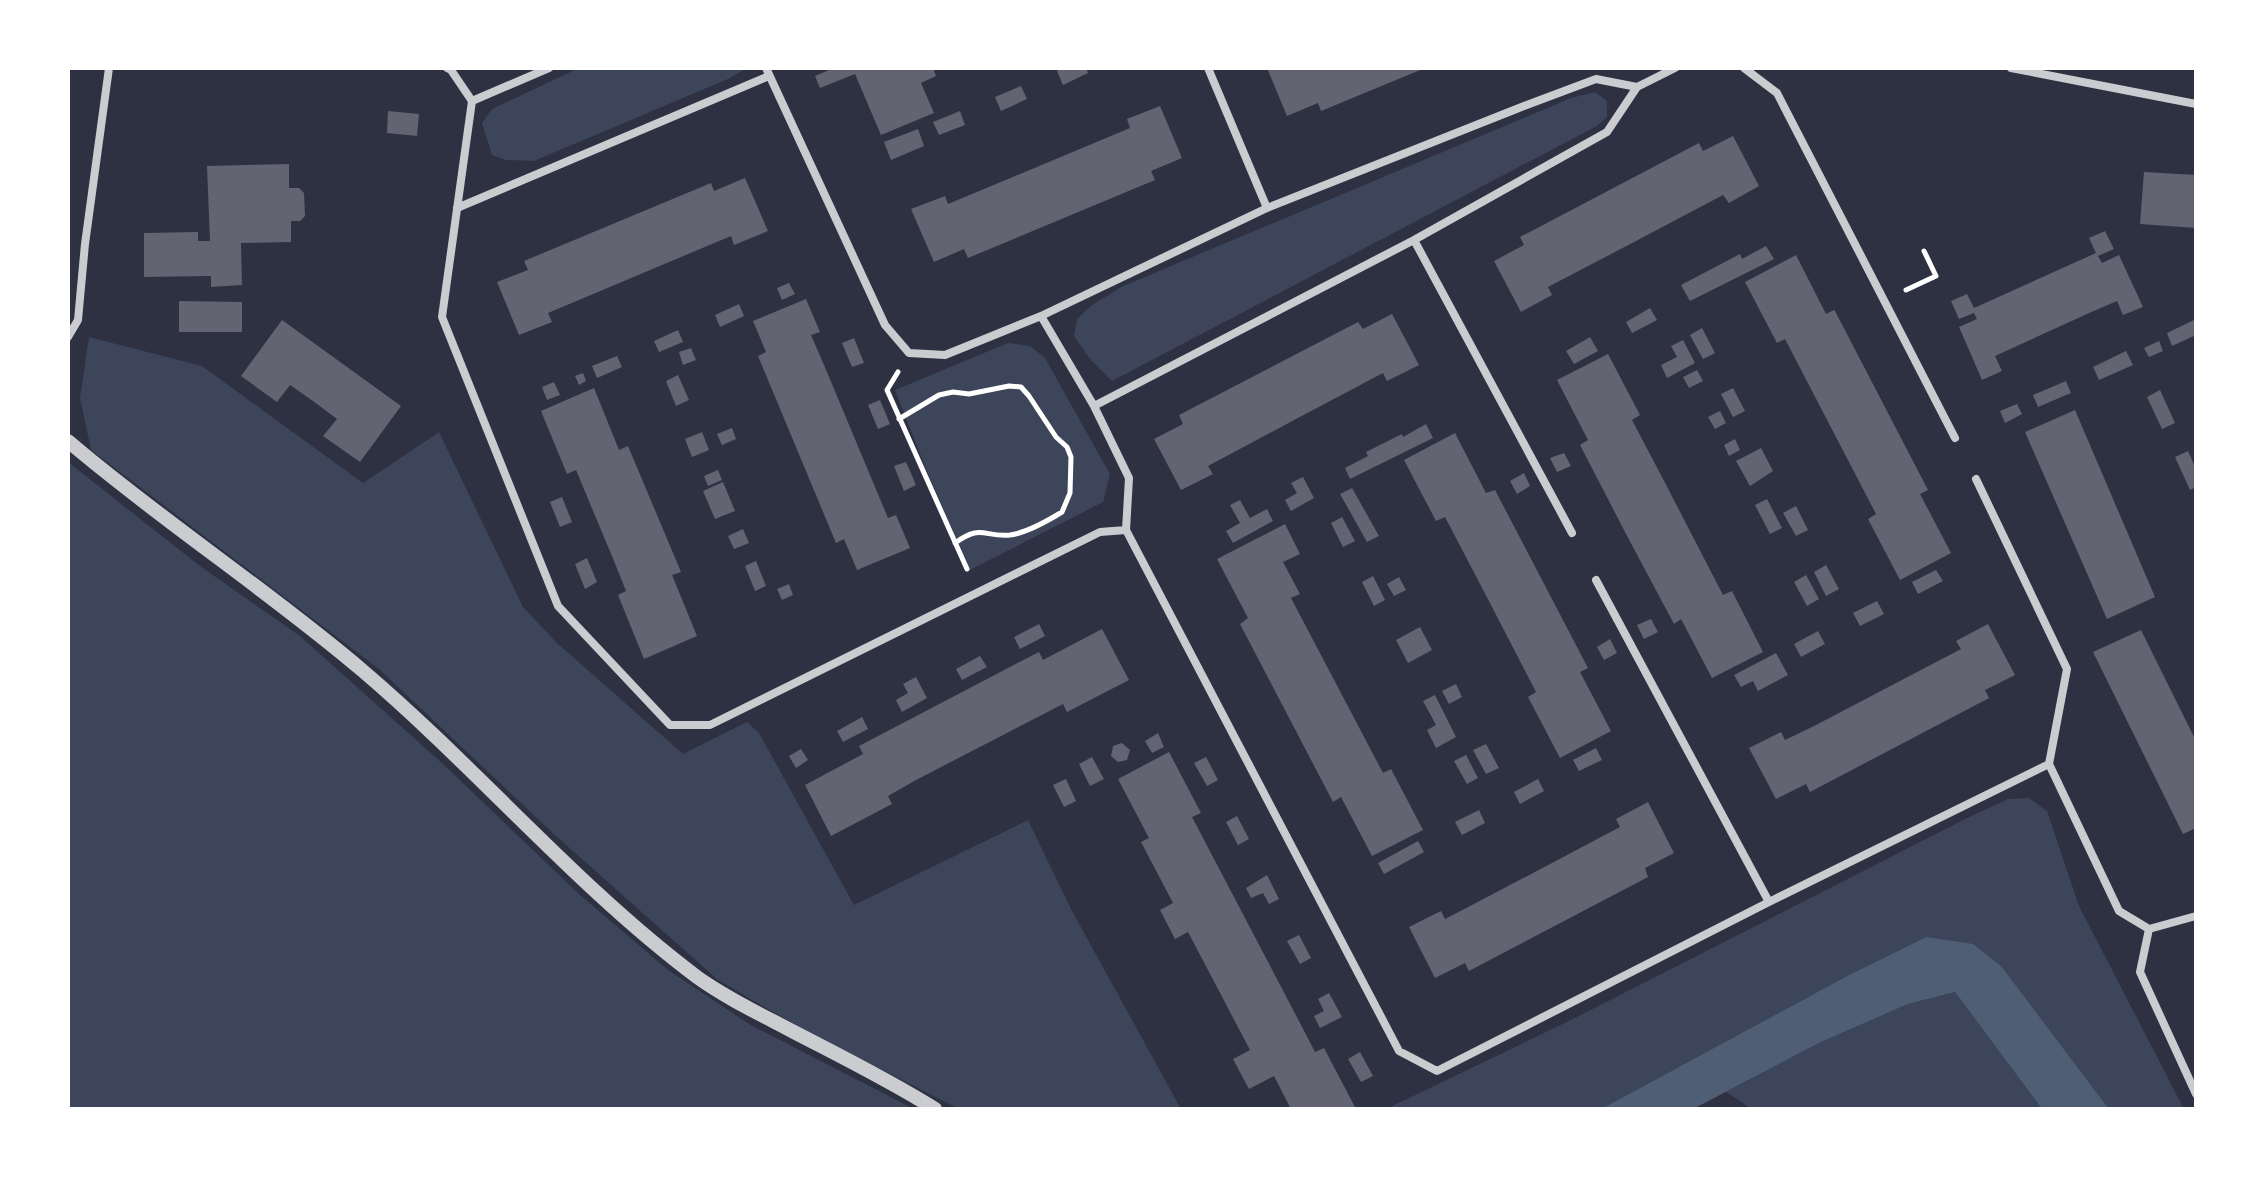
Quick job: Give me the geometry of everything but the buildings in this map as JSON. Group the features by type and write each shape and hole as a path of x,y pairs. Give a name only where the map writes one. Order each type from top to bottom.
{"street":[{"path":"68,337 78,320 109,68"},
{"path":"447,68 472,101 442,317 558,606 670,725 710,725 1100,532 1126,530"},
{"path":"472,101 549,68"},
{"path":"1208,68 1267,208"},
{"path":"1094,406 1414,240 1607,132 1637,87 1675,68"},
{"path":"1744,68 1777,93 1955,438"},
{"path":"2011,68 2196,104"},
{"path":"457,208 768,72 885,325 909,353 945,355 1041,316 1267,208 1596,79 1637,87"},
{"path":"1414,240 1572,533"},
{"path":"1041,316 1094,406 1129,478 1126,530 1399,1051 1437,1071 2049,764"},
{"path":"68,441 364,672 590,886 698,978 745,1007 935,1109"},
{"path":"1976,479 2067,669 2049,764 2119,911 2149,929 2196,916"},
{"path":"1596,580 1769,902"},
{"path":"2149,929 2140,972 2196,1094"}],"path":[{"path":"1884,300 1936,276 1924,251"},
{"path":"909,353 887,390 977,592"},
{"path":"899,419 939,395 1021,387 1056,437 1067,447 1071,457 1070,493 1062,512 1012,535 979,531 955,543"}],"shaded area":[{"path":"579,68 747,68 728,79 534,161 506,160 492,155 482,123 492,109"},
{"path":"1595,92 1607,101 1607,117 1597,126 1112,381 1090,359 1074,336 1077,319 1092,305 1121,287 1571,98"},
{"path":"89,337 202,366 363,483 439,432 523,607 557,643 683,754 747,722 759,733 854,905 1028,820 1071,909 1181,1109 959,1109 806,1031 718,980 556,836 379,669 91,450 80,398"},
{"path":"1008,343 1030,346 1045,358 1110,474 1103,502 970,570 895,390"},
{"path":"68,462 200,566 300,636 443,764 579,894 668,970 749,1024 914,1109 68,1109"},
{"path":"2029,798 2047,811 2079,906 2184,1109 2109,1109 2002,967 1926,937 1849,975 1601,1109 1386,1109 1571,1020 1969,817 2008,799"},
{"path":"1926,937 1973,944 2002,967 2109,1109 2042,1109 1955,992 1908,1004 1819,1043 1693,1109 1601,1109 1849,975"},
{"path":"1955,992 2042,1109 1752,1109 1726,1092 1819,1043 1908,1004"}]}
